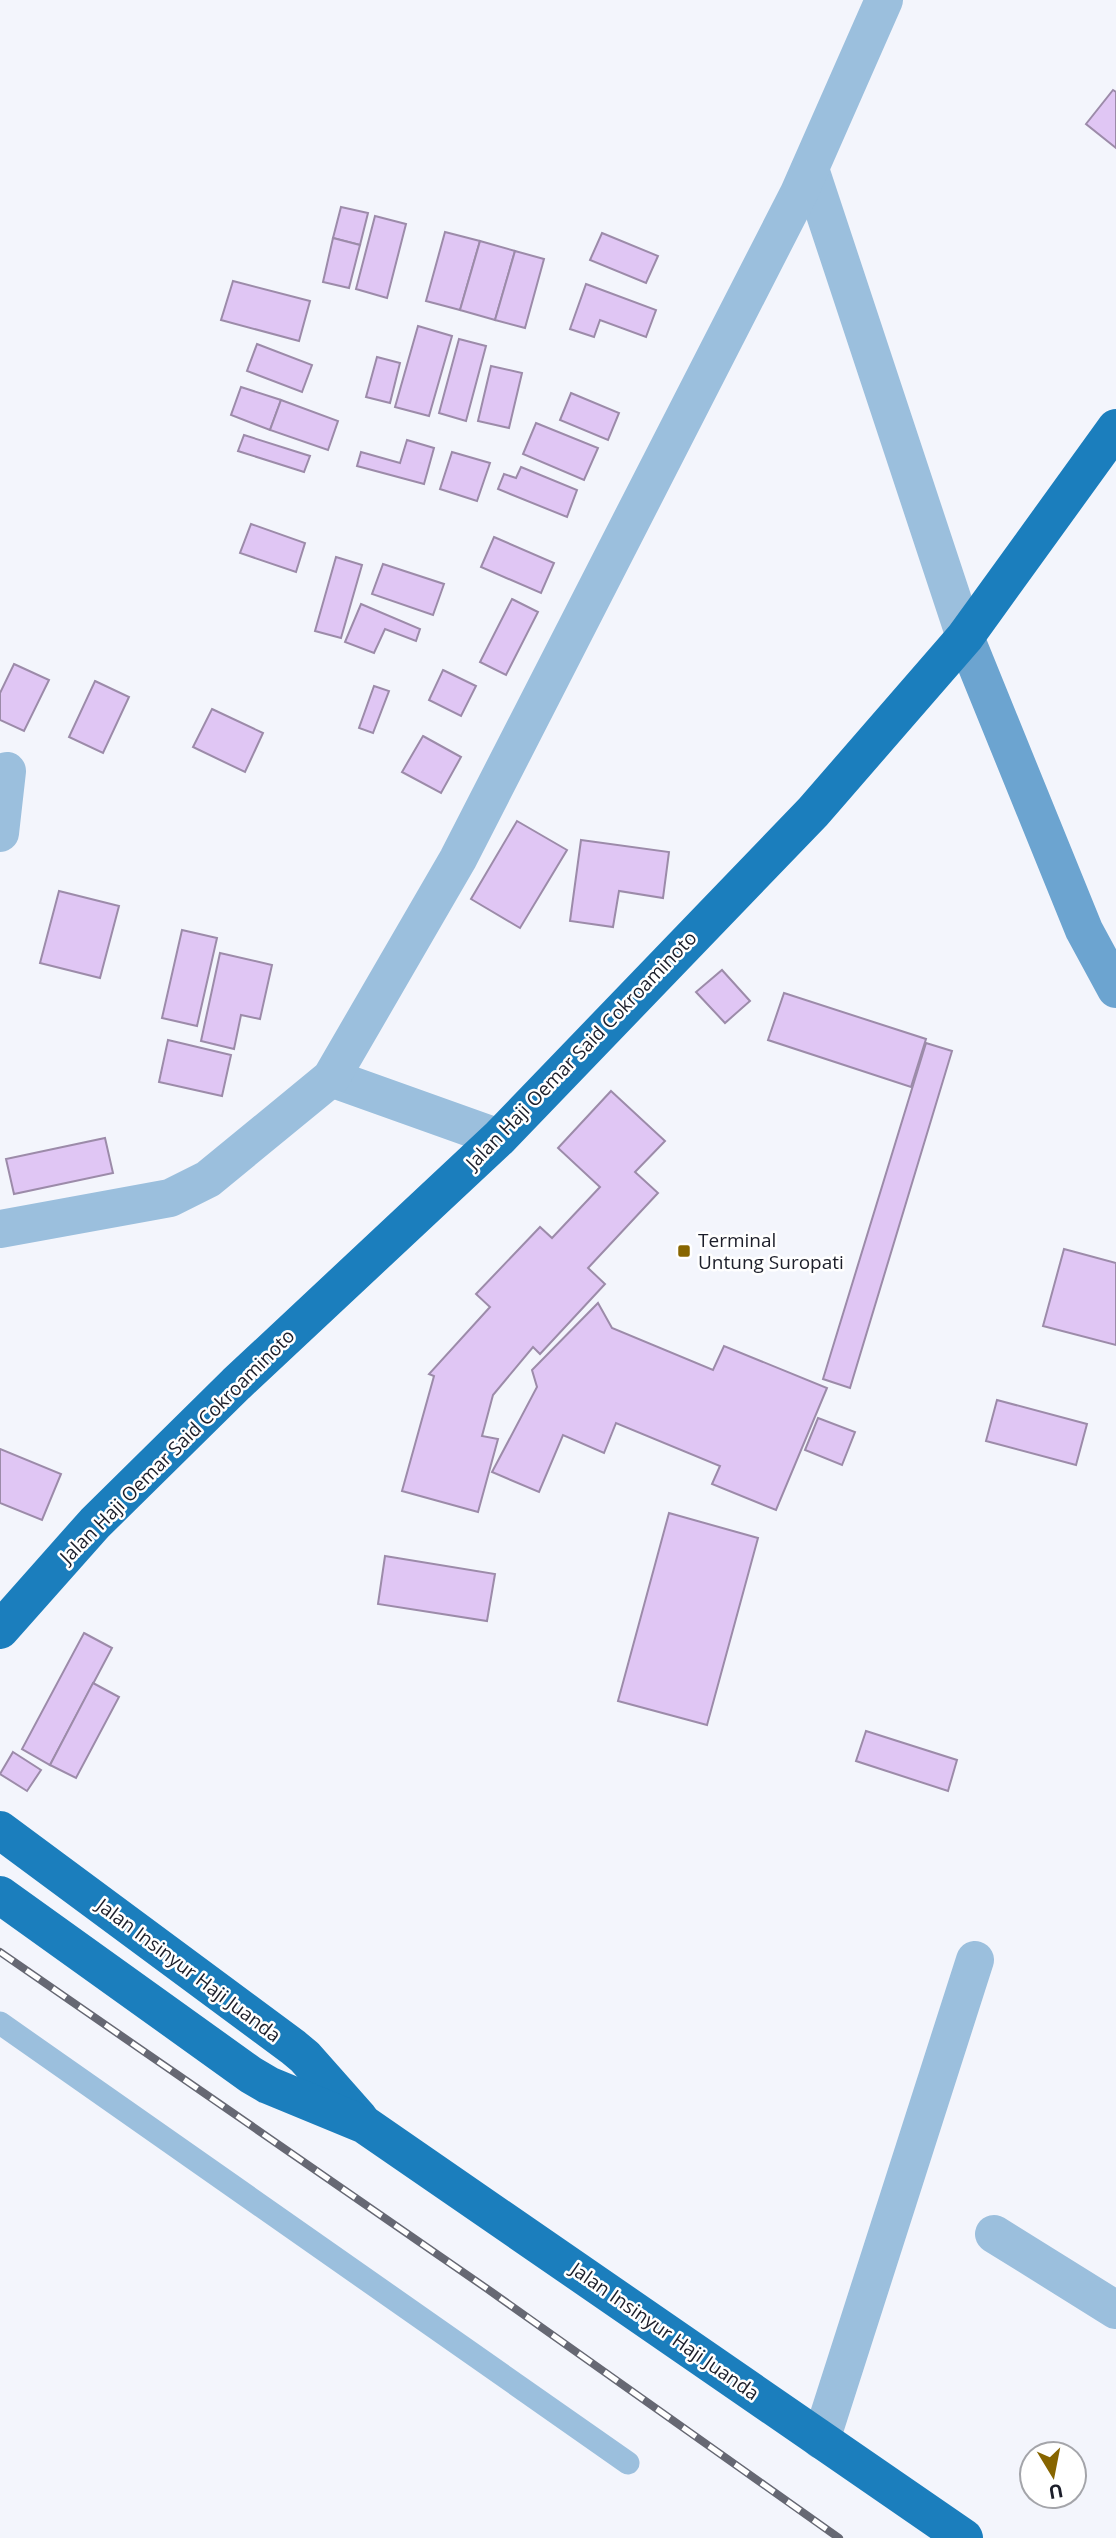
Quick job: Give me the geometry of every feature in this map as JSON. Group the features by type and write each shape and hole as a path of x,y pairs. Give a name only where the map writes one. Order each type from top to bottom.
{"highway":[{"name":"Jalan Haji Oemar Said Cokroaminoto","path":"0,1630 104,1514 236,1384 499,1138 813,811 965,637 1116,428"},
{"name":"Jalan Insinyur Haji Juanda","path":"0,1830 293,2047 365,2125"},
{"name":"Jalan Insinyur Haji Juanda","path":"0,1895 251,2075 268,2085 365,2125 964,2538"}],"main road":[{"path":"965,637 1084,930 1116,989"}],"street":[{"path":"0,1229 170,1198 208,1180 331,1078 458,859 810,169 884,0"},
{"path":"810,169 965,637"},
{"path":"0,833 7,771"},
{"path":"331,1078 499,1138"},
{"path":"821,2440 975,1960"},
{"path":"994,2234 1116,2310"}],"lane":[{"path":"0,2023 628,2463"}],"building":[{"path":"1113,90 1116,92 1116,148 1086,124"},
{"path":"341,207 368,213 360,245 333,238"},
{"path":"375,216 406,224 387,298 356,289"},
{"path":"445,232 480,241 460,310 426,301"},
{"path":"602,233 658,256 646,283 590,260"},
{"path":"333,238 360,245 349,288 323,282"},
{"path":"480,241 515,251 495,320 460,310"},
{"path":"515,251 544,259 525,328 495,320"},
{"path":"233,281 310,301 299,341 221,320"},
{"path":"586,284 656,310 646,337 600,320 594,337 570,329"},
{"path":"418,326 452,336 429,416 395,407"},
{"path":"459,339 486,346 466,421 439,413"},
{"path":"257,344 312,365 302,392 247,371"},
{"path":"377,357 400,363 390,403 366,397"},
{"path":"491,366 522,373 509,428 478,421"},
{"path":"241,387 281,400 270,430 231,415"},
{"path":"571,393 619,413 608,440 560,420"},
{"path":"281,400 338,421 328,450 270,430"},
{"path":"536,423 598,448 584,480 523,454"},
{"path":"244,435 310,456 304,472 238,451"},
{"path":"407,440 434,448 424,484 357,466 361,452 400,463"},
{"path":"452,452 490,463 477,501 440,489"},
{"path":"521,467 577,490 567,517 498,489 504,474 516,478"},
{"path":"251,524 305,543 296,572 240,553"},
{"path":"494,537 554,563 541,593 481,567"},
{"path":"336,557 362,565 341,638 315,631"},
{"path":"383,564 444,584 433,615 372,594"},
{"path":"512,599 538,612 506,675 480,662"},
{"path":"361,604 420,629 416,641 385,629 374,653 345,642"},
{"path":"14,664 49,680 24,731 0,720 0,693"},
{"path":"443,670 476,686 461,716 429,700"},
{"path":"95,681 129,697 103,753 69,737"},
{"path":"374,686 389,691 373,733 359,728"},
{"path":"212,709 263,733 245,772 193,747"},
{"path":"423,736 461,757 441,793 402,772"},
{"path":"517,821 567,850 520,928 471,899"},
{"path":"581,840 669,852 663,898 619,891 613,927 570,921"},
{"path":"59,891 119,906 100,978 40,963"},
{"path":"182,930 217,938 197,1026 162,1018"},
{"path":"220,953 272,965 260,1019 241,1015 234,1049 201,1041"},
{"path":"722,970 750,1001 725,1023 696,992"},
{"path":"784,993 926,1039 911,1087 768,1040"},
{"path":"168,1040 231,1055 222,1096 159,1082"},
{"path":"926,1043 952,1051 850,1388 823,1379"},
{"path":"611,1091 665,1141 635,1172 658,1193 588,1268 605,1284 540,1354 533,1347 493,1395 482,1436 498,1439 478,1512 402,1491 434,1376 429,1374 490,1307 476,1294 540,1227 552,1238 600,1187 558,1148"},
{"path":"105,1138 113,1173 14,1194 6,1159"},
{"path":"1064,1249 1116,1263 1116,1345 1043,1326"},
{"path":"598,1303 612,1328 713,1370 724,1346 827,1388 776,1510 712,1484 720,1466 616,1423 604,1453 563,1435 539,1492 492,1472 537,1387 532,1370"},
{"path":"997,1400 1087,1424 1076,1465 986,1441"},
{"path":"818,1418 855,1432 842,1465 805,1450"},
{"path":"0,1449 61,1474 42,1520 0,1503"},
{"path":"669,1513 758,1538 707,1725 618,1701"},
{"path":"385,1556 495,1574 487,1621 378,1604"},
{"path":"84,1633 112,1648 50,1765 22,1749"},
{"path":"93,1683 119,1697 76,1778 50,1765"},
{"path":"866,1731 957,1760 948,1791 856,1761"},
{"path":"13,1752 41,1770 27,1791 0,1774"}],"railway":[{"path":"0,1952 486,2288 839,2538"}],"place":[{"name":"Terminal Untung Suropati","path":"684,1251"}]}
